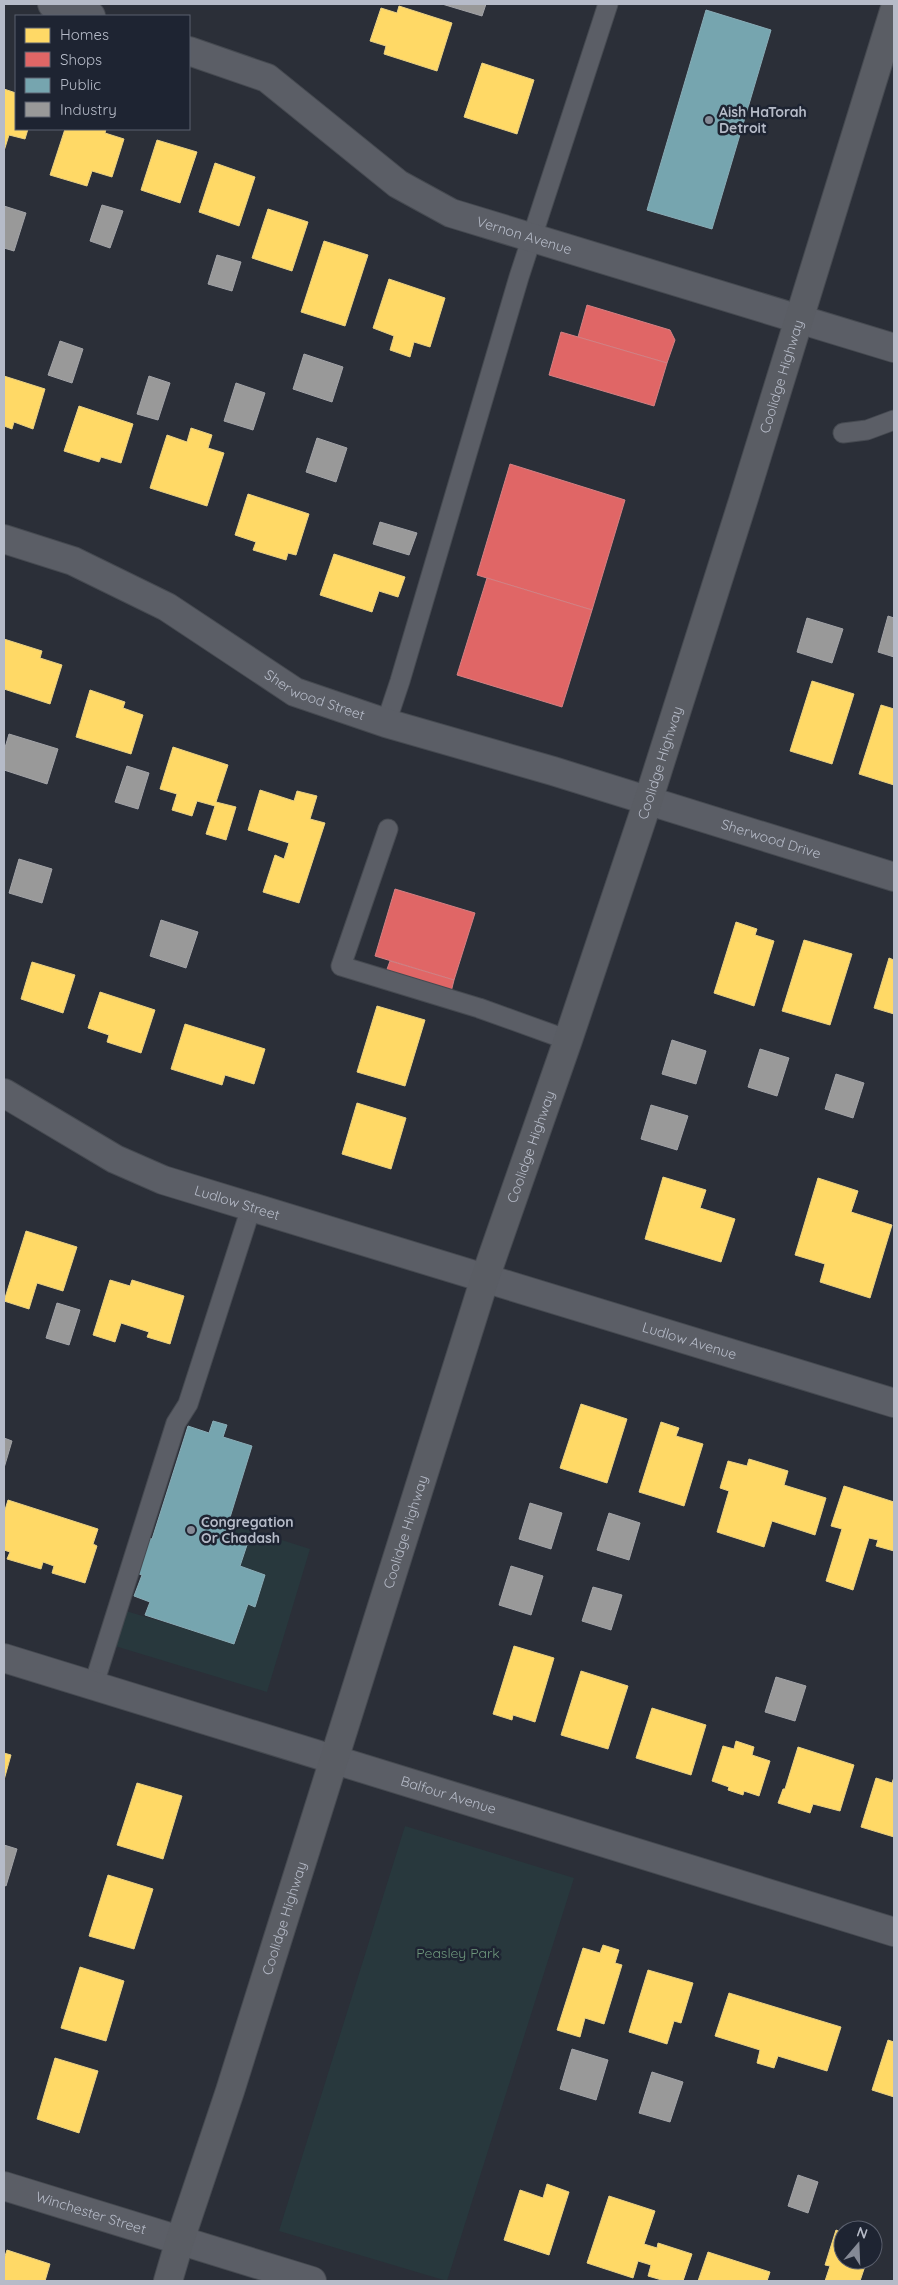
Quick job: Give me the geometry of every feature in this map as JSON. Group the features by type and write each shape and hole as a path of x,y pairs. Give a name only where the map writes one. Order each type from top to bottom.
{"main road":[{"name":"Coolidge Highway","path":"168,2281 230,2091 485,1278 568,1040 648,800 894,11"}],"street":[{"path":"52,4 88,15"},
{"name":"Vernon Avenue","path":"190,50 267,78 398,184 451,213 894,348"},
{"name":"Sherwood Street","path":"4,539 73,561 167,607 295,692 386,723 648,800"},
{"name":"Sherwood Drive","path":"648,800 894,877"},
{"name":"Ludlow Street","path":"4,1094 116,1159 163,1180 485,1278"},
{"name":"Ludlow Avenue","path":"485,1278 894,1403"},
{"name":"Balfour Avenue","path":"4,1658 894,1932"},
{"name":"Winchester Street","path":"4,2186 312,2281"}],"lane":[{"path":"386,723 403,672 519,277 533,239 608,4"},
{"path":"843,433 867,430 894,420"},
{"path":"388,829 342,966 479,1008 568,1040"},
{"path":"94,1687 176,1424 188,1404 251,1208"}],"green space":[{"path":"228,1523 310,1549 267,1692 115,1646 126,1611 235,1644 248,1604 255,1607 265,1575 240,1566 247,1546 224,1537"},
{"name":"Peasley Park","path":"405,1826 574,1878 447,2281 279,2231"}],"building: Homes":[{"path":"399,6 452,23 437,71 384,54 386,46 370,41 381,8 397,13"},
{"path":"482,63 534,80 517,134 464,117"},
{"path":"4,89 15,93 15,130 28,130 25,139 9,135 4,151"},
{"path":"65,130 106,130 105,133 124,139 112,177 92,171 87,186 50,175"},
{"path":"157,140 197,152 180,203 141,190"},
{"path":"215,163 255,177 239,226 199,212"},
{"path":"268,209 308,222 292,271 252,258"},
{"path":"324,241 368,255 345,326 301,312"},
{"path":"389,279 445,298 430,347 414,342 410,357 390,350 394,336 373,328"},
{"path":"4,376 45,389 33,429 14,422 12,429 4,426"},
{"path":"79,406 133,424 121,463 101,457 99,462 64,451"},
{"path":"191,428 212,435 208,448 224,453 207,506 150,488 167,435 187,442"},
{"path":"248,494 309,514 296,555 288,553 286,560 253,550 256,542 235,535"},
{"path":"334,554 405,577 398,597 379,591 372,612 320,595"},
{"path":"4,639 42,651 40,658 62,665 50,704 4,689"},
{"path":"812,681 854,694 832,764 790,751"},
{"path":"90,690 125,702 123,708 143,715 131,754 76,737"},
{"path":"881,705 894,709 894,785 859,774"},
{"path":"173,747 228,765 216,802 236,807 226,840 206,834 215,806 197,801 192,816 172,810 177,794 160,789"},
{"path":"260,790 294,801 297,791 317,796 310,819 325,823 299,903 263,892 275,855 284,859 289,843 248,830"},
{"path":"736,922 757,929 755,935 774,941 754,1006 714,993"},
{"path":"804,940 852,954 830,1025 782,1011"},
{"path":"889,958 894,960 894,1014 874,1008"},
{"path":"32,962 75,975 63,1013 21,999"},
{"path":"100,992 155,1010 141,1053 107,1042 109,1035 88,1028"},
{"path":"377,1006 425,1020 405,1086 357,1072"},
{"path":"185,1024 265,1049 254,1084 225,1075 222,1085 171,1069"},
{"path":"357,1103 406,1118 391,1169 342,1154"},
{"path":"663,1177 706,1190 700,1208 735,1219 721,1262 645,1239"},
{"path":"818,1178 858,1191 851,1212 892,1225 870,1298 820,1282 825,1264 795,1255"},
{"path":"26,1231 77,1247 63,1291 37,1283 29,1309 4,1301"},
{"path":"110,1280 130,1286 132,1280 184,1296 170,1344 147,1337 149,1332 121,1323 115,1342 93,1335"},
{"path":"581,1404 627,1419 607,1483 560,1468"},
{"path":"661,1422 679,1428 676,1436 703,1444 684,1506 639,1492"},
{"path":"749,1459 788,1471 784,1485 826,1498 815,1535 772,1521 764,1547 717,1532 729,1491 720,1488 728,1461 747,1466"},
{"path":"844,1486 894,1502 894,1551 876,1546 878,1540 869,1538 853,1590 826,1581 842,1529 831,1526"},
{"path":"8,1500 98,1529 93,1544 97,1546 85,1583 52,1573 54,1566 43,1562 41,1569 7,1559 10,1552 4,1550 4,1513"},
{"path":"514,1646 554,1658 535,1722 513,1715 512,1720 493,1714"},
{"path":"581,1671 628,1686 608,1749 561,1735"},
{"path":"652,1708 706,1725 691,1775 636,1758"},
{"path":"736,1741 754,1747 752,1755 770,1761 759,1796 744,1791 743,1795 728,1790 729,1787 712,1781 723,1746 734,1749"},
{"path":"798,1747 854,1765 840,1811 813,1804 810,1813 778,1803 783,1789 785,1789"},
{"path":"4,1753 11,1755 4,1780"},
{"path":"894,1777 894,1837 861,1827 876,1778 892,1783"},
{"path":"137,1783 182,1796 163,1859 117,1845"},
{"path":"108,1875 153,1889 134,1949 89,1936"},
{"path":"603,1945 619,1950 615,1963 622,1965 604,2024 585,2018 580,2037 557,2030 583,1948 600,1953"},
{"path":"80,1967 124,1981 106,2041 61,2028"},
{"path":"648,1970 693,1983 681,2023 674,2021 667,2044 629,2032"},
{"path":"729,1993 841,2027 827,2071 778,2056 774,2068 757,2063 760,2050 715,2036"},
{"path":"888,2040 894,2042 894,2097 872,2090"},
{"path":"55,2058 98,2071 79,2133 37,2119"},
{"path":"547,2184 569,2192 549,2255 504,2240 520,2190 543,2198"},
{"path":"609,2196 655,2211 644,2244 657,2248 658,2243 692,2254 683,2281 665,2281 648,2276 651,2265 638,2261 633,2278 587,2263"},
{"path":"833,2240 833,2270 864,2270 860,2281 825,2281 830,2266 825,2265"},
{"path":"7,2250 50,2264 45,2281 4,2281 4,2259"},
{"path":"708,2252 770,2272 767,2281 698,2281"}],"building: Shops":[{"path":"587,305 670,330 675,340 667,363 578,337"},
{"path":"561,332 667,363 654,406 549,375"},
{"path":"510,464 625,500 592,610 477,575"},
{"path":"487,578 592,610 562,707 457,675"},
{"path":"395,889 475,913 454,980 375,956"},
{"path":"390,961 454,980 451,992 386,972"}],"building: Public":[{"name":"Aish HaTorah Detroit","path":"706,10 771,30 712,229 647,210"},
{"name":"Congregation Or Chadash","path":"213,1421 227,1425 223,1437 252,1446 224,1537 247,1545 240,1566 265,1575 255,1607 248,1604 234,1644 145,1615 150,1602 134,1596 142,1575 134,1572 146,1537 152,1539 188,1426 209,1433"}],"building: Industry":[{"path":"442,4 486,4 482,16"},
{"path":"102,205 123,211 110,248 90,241"},
{"path":"4,206 26,213 14,251 4,248"},
{"path":"217,255 241,262 232,291 208,284"},
{"path":"60,341 83,349 72,383 48,375"},
{"path":"304,354 343,367 332,402 293,389"},
{"path":"149,376 170,383 158,420 137,414"},
{"path":"236,383 265,393 253,430 224,421"},
{"path":"317,438 347,448 336,482 306,472"},
{"path":"380,522 417,533 409,555 373,544"},
{"path":"888,616 894,618 894,657 878,652"},
{"path":"807,618 843,629 832,663 797,652"},
{"path":"9,734 58,749 47,784 4,770 4,751"},
{"path":"127,766 149,773 138,809 115,802"},
{"path":"19,859 52,869 42,903 9,893"},
{"path":"161,920 198,932 186,968 150,956"},
{"path":"672,1040 706,1051 696,1084 662,1074"},
{"path":"760,1049 789,1058 777,1096 748,1087"},
{"path":"836,1074 864,1083 853,1118 825,1109"},
{"path":"651,1105 688,1116 677,1150 641,1139"},
{"path":"57,1303 80,1310 69,1345 46,1338"},
{"path":"4,1438 12,1441 4,1468"},
{"path":"530,1503 562,1513 551,1549 519,1539"},
{"path":"609,1513 640,1523 629,1560 597,1550"},
{"path":"511,1566 543,1576 531,1615 499,1605"},
{"path":"593,1587 622,1595 611,1630 582,1621"},
{"path":"776,1677 806,1686 795,1721 765,1712"},
{"path":"4,1845 17,1849 6,1886 4,1885"},
{"path":"572,2049 608,2060 596,2100 560,2089"},
{"path":"652,2072 683,2082 670,2122 639,2113"},
{"path":"798,2175 818,2182 808,2213 788,2206"}],"place":[{"name":"Aish HaTorah Detroit","path":"709,120"},
{"name":"Congregation Or Chadash","path":"191,1530"}]}
